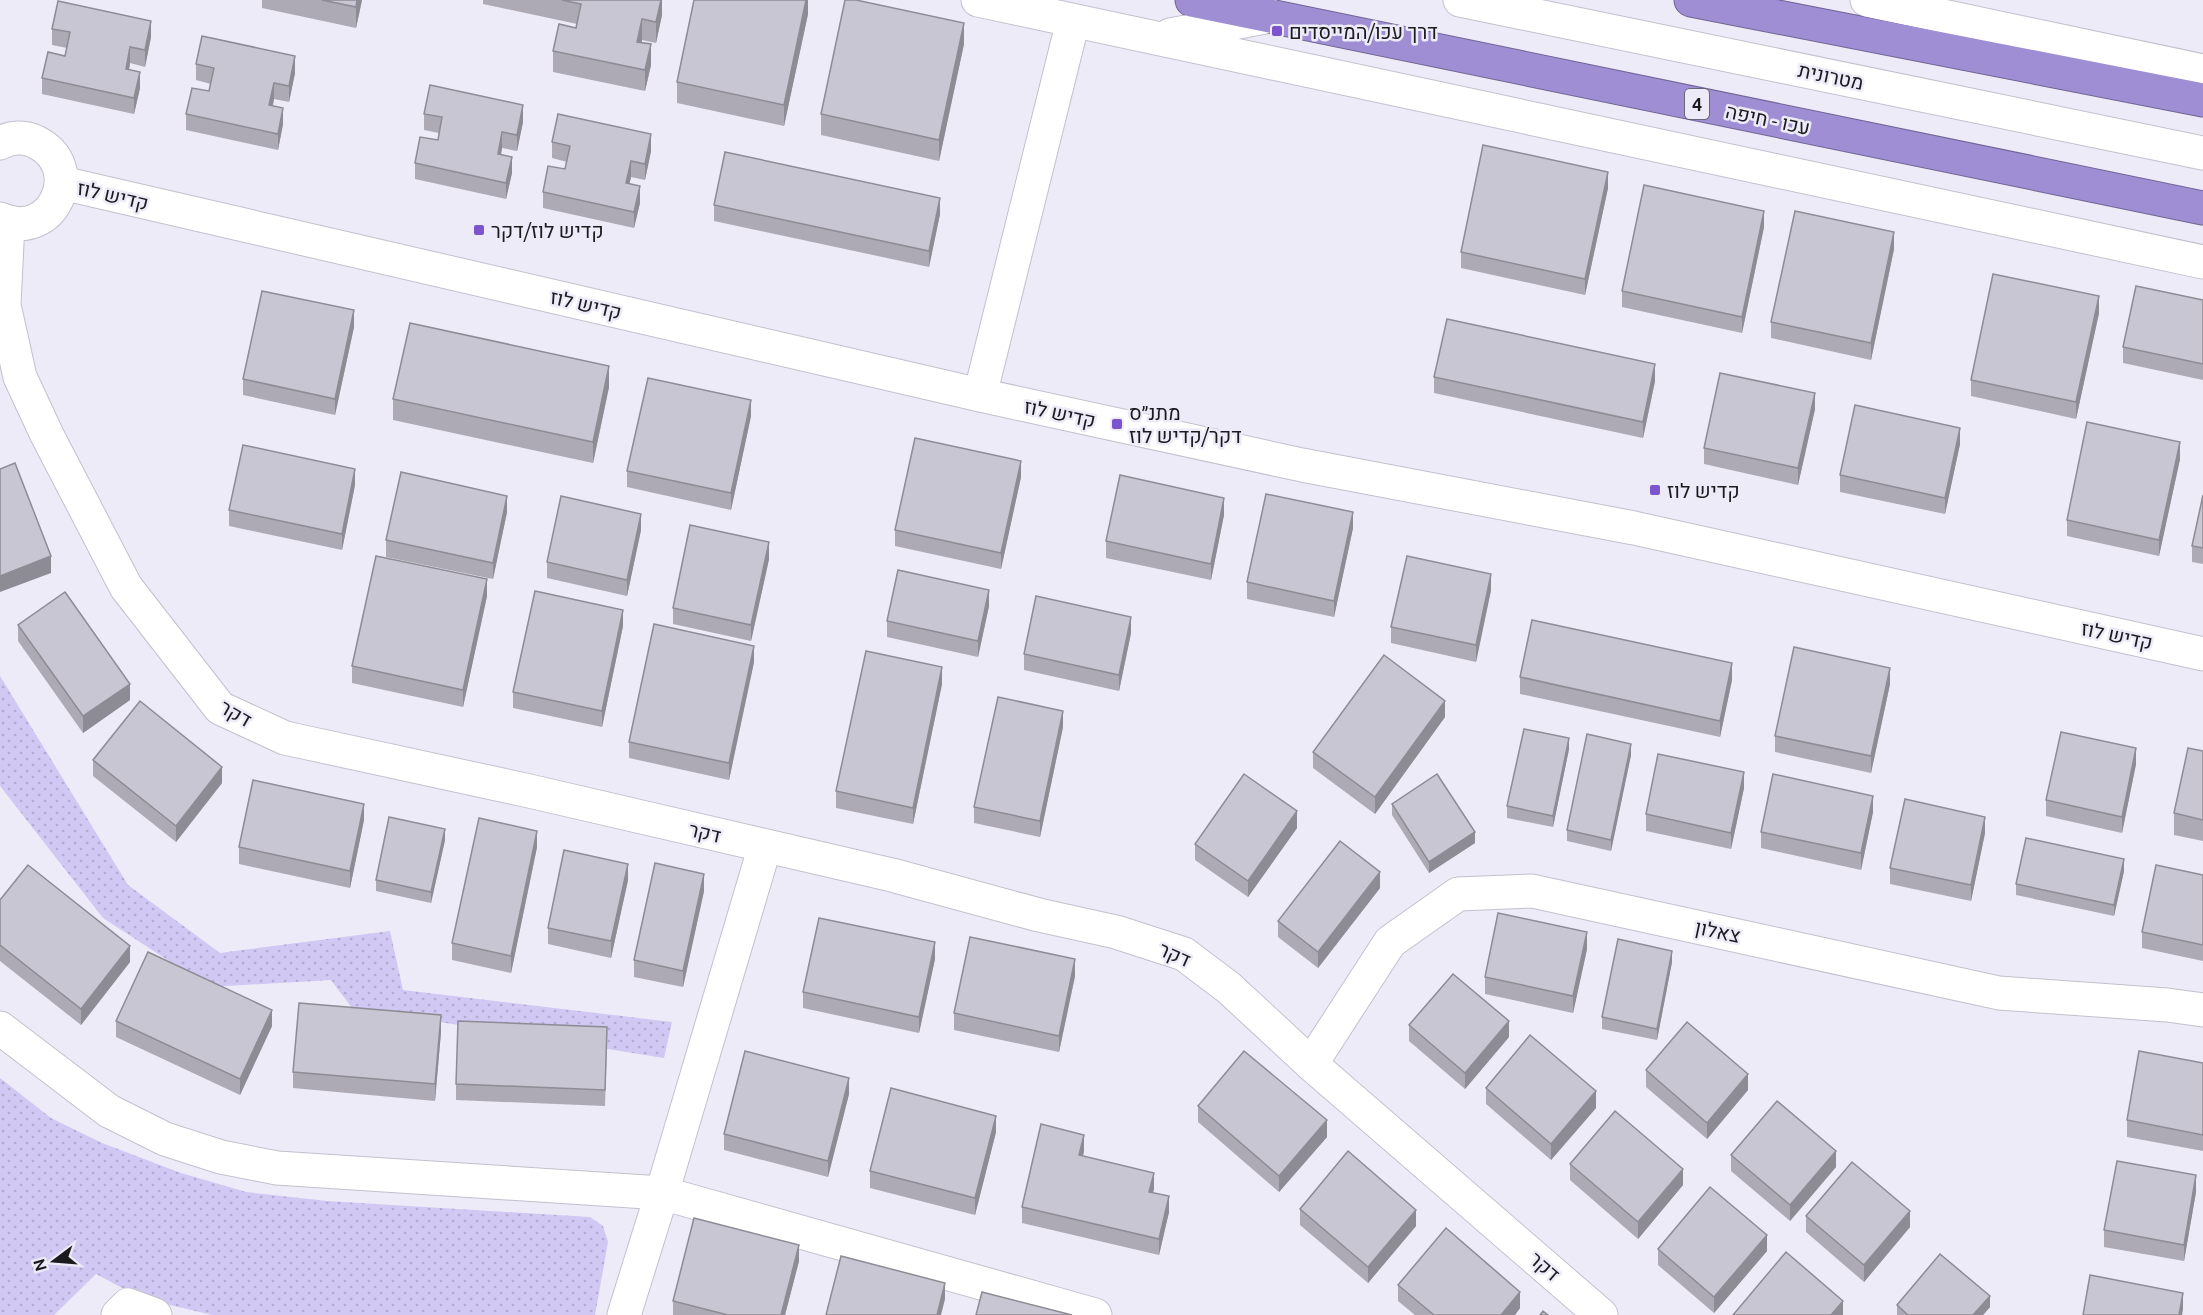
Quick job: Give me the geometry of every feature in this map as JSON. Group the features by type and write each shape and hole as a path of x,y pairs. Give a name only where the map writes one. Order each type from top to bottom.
{"highway":[{"name":"עכו - חיפה","path":"1192,0 2203,208"},
{"path":"1691,0 2203,100"}],"street":[{"path":"978,0 2203,262"},
{"name":"מטרונית","path":"1460,0 2203,153"},
{"path":"1867,0 2203,71"},
{"path":"1153,38 1271,16"},
{"path":"980,395 1073,21"},
{"path":"0,143 19,137 32,140 45,147 57,163 62,183 59,196 44,216 33,222 20,224 4,221"},
{"name":"קדיש לוז","path":"62,183 980,395 1302,465 1634,528 2203,654"},
{"name":"דקר","path":"4,221 4,305 20,377 47,435 126,587 220,708 285,738 525,790 892,875 1039,915 1116,932 1184,954 1229,988 1311,1064 1601,1315"},
{"path":"624,1315 663,1193 765,846"},
{"name":"צאלון","path":"1311,1064 1390,942 1458,894 1532,891 1999,993 2167,1005 2203,1010"},
{"path":"0,1028 109,1112 165,1139 221,1157 277,1168 663,1193 1095,1315"},
{"path":"118,1315 128,1305 155,1315"}],"shaded area":[{"path":"0,676 128,885 220,953 390,931 403,990 672,1022 664,1058 352,1008 331,980 209,987 103,918 0,786"},
{"path":"0,1078 51,1118 102,1143 181,1173 246,1192 327,1201 590,1217 603,1226 608,1242 595,1315 212,1315 141,1298 96,1274 54,1315 0,1315"}],"building":[{"path":"322,0 357,0 356,7"},
{"path":"562,0 661,0 656,22 642,19 637,42 651,44 645,70 553,51 559,24 576,28 581,4"},
{"path":"694,0 806,0 784,105 677,82"},
{"path":"845,0 856,0 964,23 939,140 821,114"},
{"path":"58,1 151,21 145,50 130,47 126,69 140,72 134,98 42,78 48,52 65,56 70,32 52,29"},
{"path":"202,36 295,56 289,86 274,83 269,105 283,108 278,134 186,114 192,88 209,91 214,68 196,64"},
{"path":"430,85 523,105 517,135 502,132 498,154 512,157 506,183 415,163 420,137 438,140 442,117 424,114"},
{"path":"558,114 651,134 645,164 631,161 626,183 640,186 634,212 543,192 548,166 565,169 570,146 552,142"},
{"path":"1483,145 1608,172 1585,279 1461,252"},
{"path":"725,152 940,198 929,251 714,205"},
{"path":"1644,185 1764,211 1742,317 1622,291"},
{"path":"1795,211 1894,232 1871,343 1771,322"},
{"path":"1993,274 2099,296 2076,402 1971,380"},
{"path":"2136,286 2203,300 2203,364 2123,347"},
{"path":"262,291 354,310 335,399 243,379"},
{"path":"1447,319 1655,364 1643,422 1434,377"},
{"path":"410,323 609,366 593,442 393,399"},
{"path":"1720,373 1815,393 1798,468 1704,448"},
{"path":"648,378 751,400 731,493 627,471"},
{"path":"1855,405 1960,428 1945,498 1840,475"},
{"path":"2087,422 2180,442 2159,540 2067,520"},
{"path":"915,438 1021,461 1001,553 895,530"},
{"path":"243,445 355,469 342,534 229,510"},
{"path":"15,463 51,556 0,576 0,469"},
{"path":"401,472 507,496 493,563 386,540"},
{"path":"1120,475 1224,498 1211,564 1106,541"},
{"path":"1266,494 1353,512 1334,601 1247,582"},
{"path":"2203,495 2203,548 2192,546"},
{"path":"561,496 641,514 627,580 547,562"},
{"path":"690,525 769,542 751,625 673,608"},
{"path":"376,556 487,579 463,690 352,666"},
{"path":"1407,556 1491,574 1476,645 1391,627"},
{"path":"898,570 989,590 978,641 887,621"},
{"path":"535,591 623,610 602,711 513,692"},
{"path":"65,592 130,684 83,716 18,625"},
{"path":"1036,596 1131,617 1119,675 1024,654"},
{"path":"1532,620 1732,663 1720,721 1520,677"},
{"path":"654,624 754,646 729,763 629,742"},
{"path":"1794,647 1890,668 1871,756 1775,736"},
{"path":"866,651 942,667 913,808 836,791"},
{"path":"1384,655 1445,701 1375,797 1313,752"},
{"path":"998,697 1063,711 1040,821 974,807"},
{"path":"140,701 222,767 176,826 93,760"},
{"path":"1524,729 1569,738 1553,816 1507,806"},
{"path":"2061,732 2136,748 2122,817 2046,800"},
{"path":"1587,734 1631,744 1611,840 1567,830"},
{"path":"2188,748 2203,751 2203,820 2174,813"},
{"path":"1658,754 1744,772 1731,833 1646,814"},
{"path":"1244,774 1297,811 1248,881 1195,844"},
{"path":"1437,774 1475,832 1429,862 1392,804"},
{"path":"1773,774 1873,796 1861,853 1761,832"},
{"path":"253,780 364,804 350,871 239,847"},
{"path":"1905,799 1985,817 1971,885 1890,868"},
{"path":"389,817 445,829 431,892 376,880"},
{"path":"479,818 537,831 511,956 452,943"},
{"path":"2026,838 2124,859 2114,905 2016,884"},
{"path":"1340,841 1380,872 1318,952 1278,921"},
{"path":"564,850 628,864 611,941 548,928"},
{"path":"655,863 704,874 683,971 634,960"},
{"path":"28,865 130,946 81,1009 0,945 0,900"},
{"path":"2156,865 2203,875 2203,945 2142,932"},
{"path":"1498,913 1587,932 1573,996 1485,977"},
{"path":"819,918 935,942 919,1017 803,992"},
{"path":"970,937 1075,959 1059,1036 954,1013"},
{"path":"1618,939 1672,951 1657,1029 1602,1017"},
{"path":"148,952 272,1010 240,1079 116,1021"},
{"path":"1453,974 1509,1021 1465,1073 1409,1025"},
{"path":"299,1003 441,1015 435,1084 293,1072"},
{"path":"458,1021 607,1027 605,1090 456,1084"},
{"path":"1687,1022 1748,1074 1707,1123 1646,1070"},
{"path":"1530,1035 1596,1091 1551,1144 1486,1088"},
{"path":"745,1051 849,1078 828,1161 724,1134"},
{"path":"1244,1051 1327,1120 1279,1176 1198,1106"},
{"path":"2139,1051 2203,1063 2203,1135 2127,1120"},
{"path":"891,1088 996,1116 975,1198 870,1171"},
{"path":"1777,1101 1836,1151 1790,1205 1731,1155"},
{"path":"1615,1111 1683,1169 1638,1222 1570,1164"},
{"path":"1041,1124 1084,1135 1079,1155 1154,1173 1149,1192 1169,1196 1159,1239 1022,1207"},
{"path":"1348,1151 1416,1210 1368,1267 1300,1209"},
{"path":"2117,1161 2196,1175 2184,1245 2104,1230"},
{"path":"1852,1162 1910,1211 1864,1265 1806,1216"},
{"path":"1710,1187 1767,1235 1714,1297 1658,1249"},
{"path":"694,1218 799,1245 781,1315 728,1315 673,1301"},
{"path":"1446,1228 1520,1292 1501,1315 1434,1315 1398,1285"},
{"path":"1786,1252 1843,1301 1831,1315 1733,1315"},
{"path":"1940,1254 1990,1296 1973,1315 1908,1315 1897,1305"},
{"path":"841,1256 945,1283 937,1315 826,1315"},
{"path":"2090,1275 2183,1293 2179,1315 2083,1315"},
{"path":"982,1292 1072,1315 976,1315"}],"place":[{"name":"דרך עכו/המייסדים","path":"1277,31"},
{"name":"קדיש לוז/דקר","path":"479,230"},
{"name":"מתנ״ס דקר/קדיש לוז","path":"1117,424"},
{"name":"קדיש לוז","path":"1655,490"}]}
